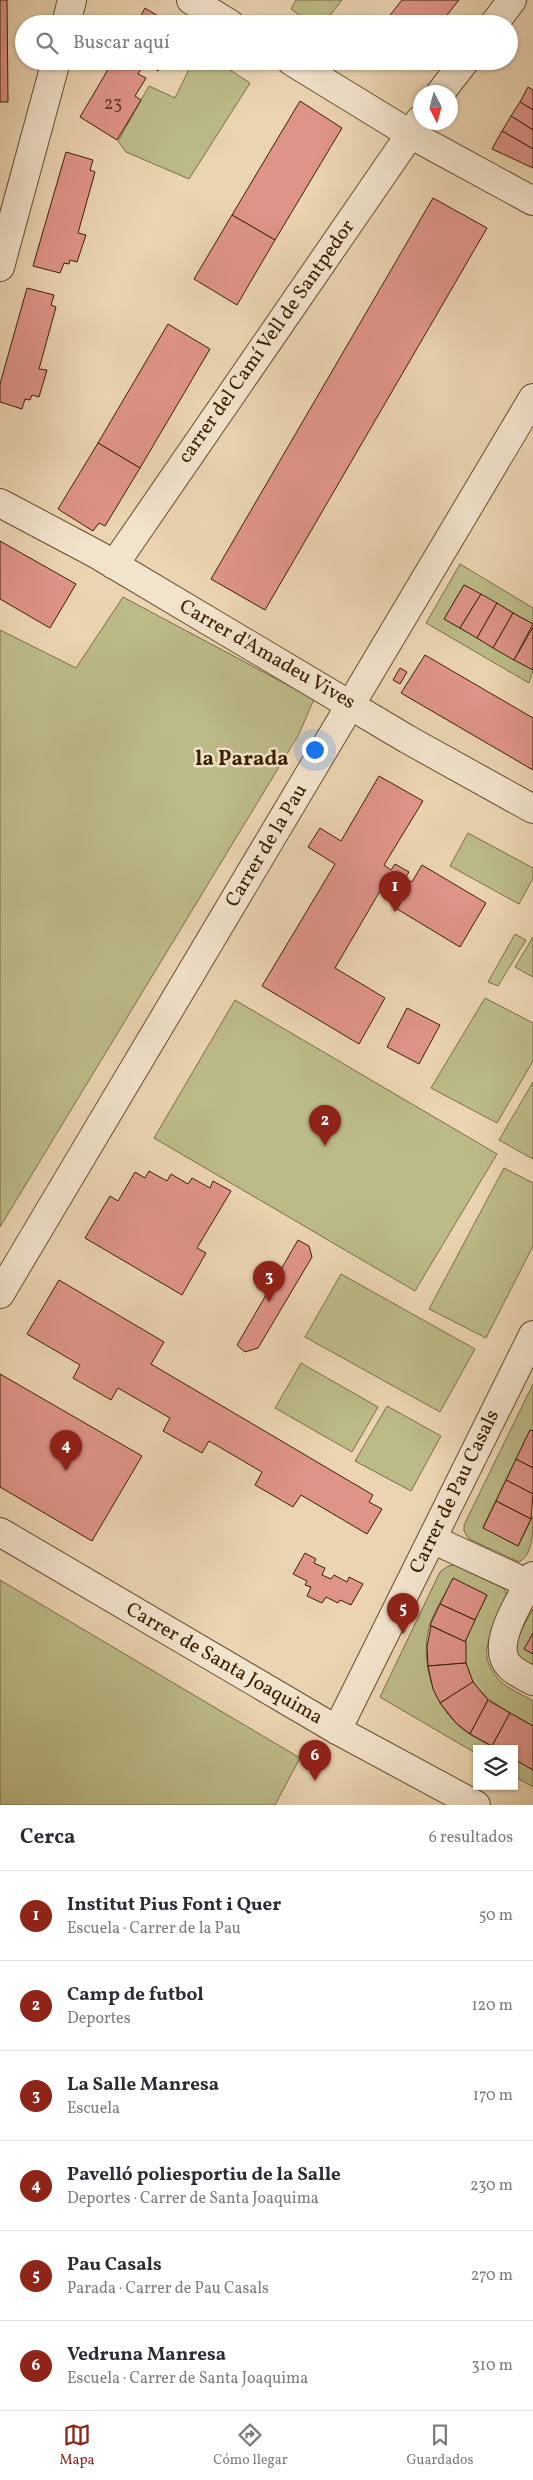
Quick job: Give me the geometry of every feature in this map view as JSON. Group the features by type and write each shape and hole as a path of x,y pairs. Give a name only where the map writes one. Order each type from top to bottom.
{"street":[{"path":"68,15 72,0"},
{"path":"191,0 215,15"},
{"path":"501,15 512,0"},
{"path":"0,268 54,70"},
{"path":"308,70 413,126"},
{"path":"446,85 458,70"},
{"name":"carrer del Camí Vell de Santpedor","path":"114,565 413,130"},
{"path":"420,130 533,201"},
{"name":"Carrer de la Pau","path":"0,1294 533,398"},
{"name":"Carrer d'Amadeu Vives","path":"0,503 114,565 352,704 407,739 533,809"},
{"name":"Carrer de Pau Casals","path":"337,1730 533,1335"},
{"name":"Carrer de Santa Joaquima","path":"0,1532 337,1730 476,1805"},
{"path":"432,1538 531,1580 511,1618 501,1644 502,1656 510,1667 533,1681"}],"shaded area":[{"path":"296,0 342,0 330,15 299,15 291,9"},
{"path":"189,70 230,70 250,83 189,179 126,152 118,141 149,86 175,98"},
{"path":"460,564 533,608 533,624 464,585 444,619 533,670 529,683 426,623"},
{"path":"123,597 314,699 299,734 0,1227 0,630 76,668"},
{"path":"468,833 533,868 533,878 519,904 450,866"},
{"path":"515,934 526,940 498,986 488,982"},
{"path":"533,937 533,977 515,967"},
{"path":"485,998 533,1023 533,1061 497,1123 431,1088"},
{"path":"235,1000 497,1154 415,1291 154,1138"},
{"path":"533,1082 533,1159 499,1140"},
{"path":"504,1168 533,1183 533,1246 486,1338 429,1309"},
{"path":"341,1274 475,1349 440,1412 305,1337"},
{"path":"301,1363 378,1407 352,1452 275,1408"},
{"path":"533,1384 533,1431 530,1430 483,1527 518,1546 533,1516 530,1549 524,1559 519,1562 469,1539 464,1531 464,1525"},
{"path":"387,1406 441,1436 411,1491 355,1461"},
{"path":"455,1565 503,1587 507,1597 505,1607 489,1640 487,1653 490,1666 500,1681 533,1701 533,1726 494,1703 474,1683 467,1671 465,1657 466,1640 472,1623 487,1595 453,1579 430,1624 426,1653 431,1683 444,1710 465,1731 489,1745 473,1745 473,1752 380,1697 440,1572 448,1566"},
{"path":"0,1580 300,1758 275,1805 0,1805"},
{"path":"533,1609 533,1668 520,1658 517,1653 517,1647 520,1634"},
{"path":"518,1761 533,1770 533,1787 518,1778"}],"building":[{"path":"0,0 7,0 8,102 0,102"},
{"path":"402,0 459,0 447,15 390,15"},
{"path":"145,8 156,15 141,15"},
{"path":"108,70 141,70 138,74 146,78 135,96 141,100 117,140 80,117"},
{"path":"528,87 533,90 533,110 520,102"},
{"path":"300,101 342,128 275,240 232,215"},
{"path":"520,102 533,110 533,130 511,116"},
{"path":"511,116 533,130 533,149 502,131"},
{"path":"502,131 533,149 533,168 492,149"},
{"path":"66,152 93,160 90,170 95,172 78,233 86,235 77,262 70,260 69,264 64,263 60,273 33,266"},
{"path":"433,198 487,228 265,610 211,579"},
{"path":"232,215 275,240 237,305 194,279"},
{"path":"27,288 54,295 51,305 56,307 39,369 47,370 39,397 32,395 30,400 25,399 22,409 0,402 0,384"},
{"path":"168,324 210,349 140,468 98,443"},
{"path":"98,443 140,468 105,526 99,523 93,531 58,509"},
{"path":"0,541 76,584 50,628 0,599"},
{"path":"464,585 481,594 460,628 444,619"},
{"path":"481,594 497,603 477,638 460,628"},
{"path":"497,603 513,613 493,648 477,638"},
{"path":"513,613 533,624 514,660 493,648"},
{"path":"533,627 533,670 514,660"},
{"path":"425,655 533,718 533,770 401,693"},
{"path":"400,668 407,672 400,684 393,680"},
{"path":"379,776 423,801 384,865 391,870 395,864 409,872 405,879 412,882 422,865 486,903 460,947 397,909 401,902 380,891 335,968 385,998 359,1044 262,986 335,864 308,847 320,828 341,841"},
{"path":"407,1008 440,1025 419,1064 387,1047"},
{"path":"149,1171 167,1181 171,1174 188,1184 192,1178 210,1188 213,1181 231,1191 197,1248 206,1253 182,1295 85,1238 110,1196 118,1201 135,1172 145,1178"},
{"path":"298,1240 309,1246 312,1257 258,1348 245,1352 237,1345"},
{"path":"59,1280 164,1342 151,1364 373,1495 369,1502 382,1509 367,1534 301,1495 293,1507 255,1485 262,1472 209,1441 202,1453 163,1431 170,1418 118,1388 111,1400 73,1378 80,1365 27,1334"},
{"path":"0,1374 142,1456 92,1541 0,1487"},
{"path":"530,1430 533,1431 533,1468 516,1459"},
{"path":"516,1459 533,1468 533,1494 506,1480"},
{"path":"506,1480 533,1494 531,1519 496,1501"},
{"path":"496,1501 531,1519 518,1546 483,1528"},
{"path":"305,1553 316,1559 314,1563 325,1568 322,1575 331,1579 334,1575 347,1582 349,1577 363,1584 351,1605 340,1600 338,1603 326,1597 322,1603 307,1596 311,1587 305,1585 307,1581 293,1574"},
{"path":"453,1578 487,1595 475,1620 440,1604"},
{"path":"440,1604 475,1620 465,1642 430,1625"},
{"path":"431,1626 466,1642 466,1663 428,1666 427,1647"},
{"path":"533,1633 533,1654 524,1649"},
{"path":"466,1663 473,1682 440,1703 433,1689 428,1666"},
{"path":"473,1682 488,1700 470,1734 456,1723 440,1703"},
{"path":"488,1700 510,1713 493,1745 470,1734"},
{"path":"510,1713 533,1726 533,1770 518,1761 518,1745 493,1745"}],"place":[{"name":"Institut Pius Font i Quer","path":"395,912"},
{"name":"Camp de futbol","path":"325,1146"},
{"name":"La Salle Manresa","path":"269,1302"},
{"name":"Pavelló poliesportiu de la Salle","path":"66,1471"},
{"name":"Pau Casals","path":"403,1634"},
{"name":"Vedruna Manresa","path":"315,1781"}],"district":[{"name":"la Parada","path":"242,759"}]}
